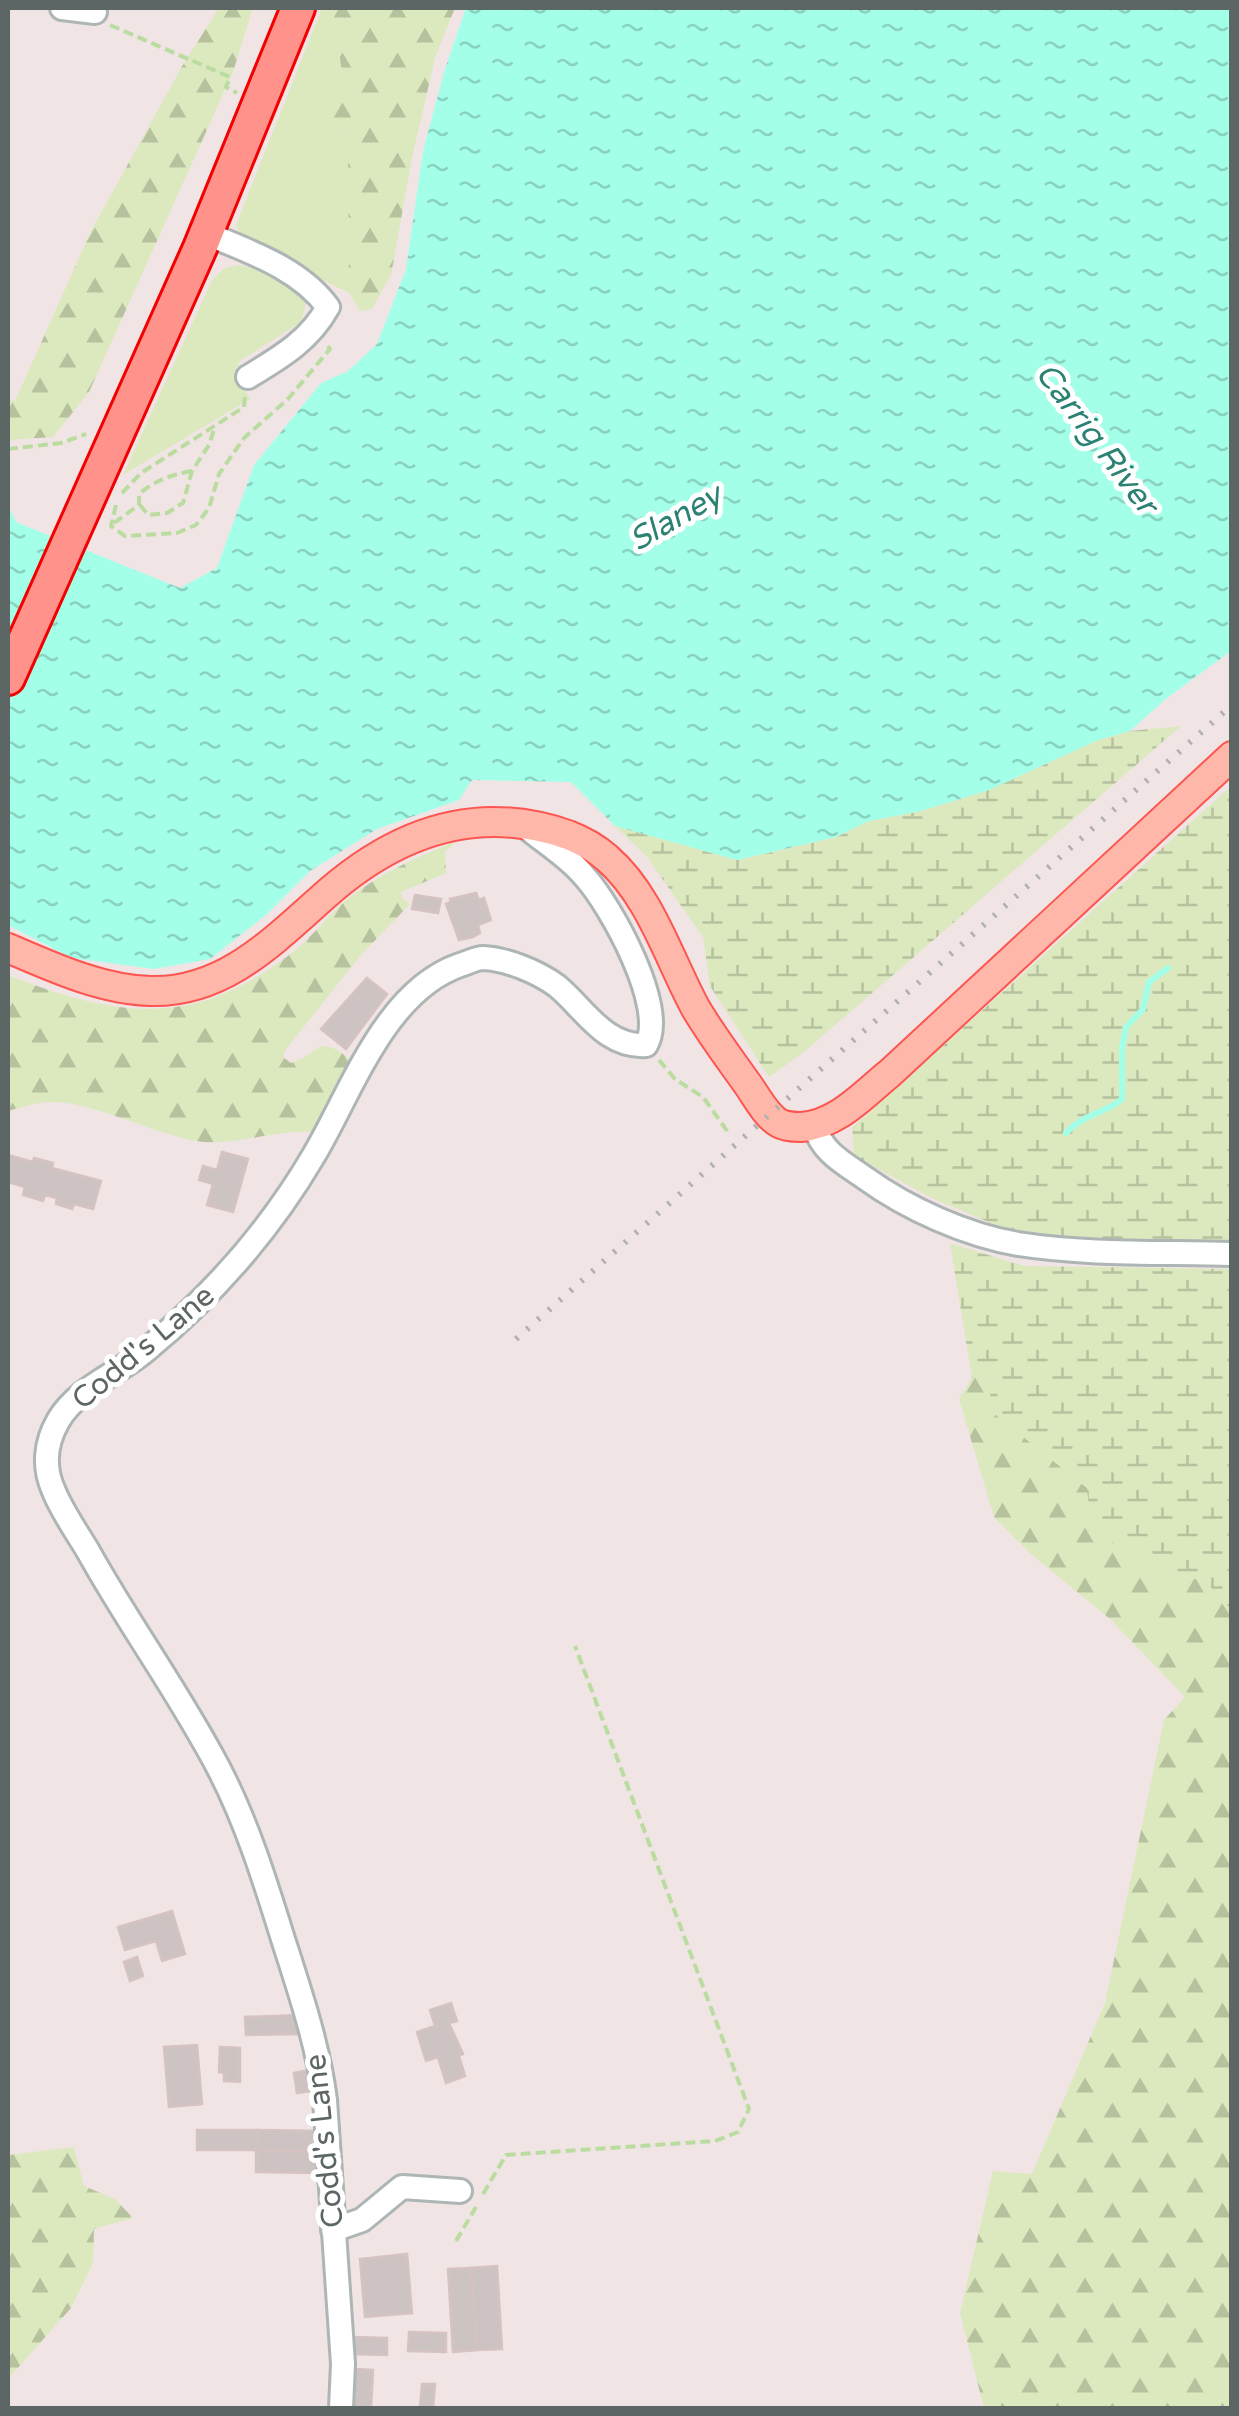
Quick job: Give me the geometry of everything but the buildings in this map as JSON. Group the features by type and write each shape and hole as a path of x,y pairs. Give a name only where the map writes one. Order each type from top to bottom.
{"highway":[{"path":"8,678 205,234 298,8"}],"main road":[{"path":"8,948 104,985 152,991 193,986 239,968 273,944 366,863 400,845 468,821 523,825 569,836 608,858 641,902 698,1012 762,1104 778,1123 814,1125 836,1116 890,1073 1232,756"}],"street":[{"path":"62,8 95,12"},
{"path":"205,234 312,284 328,307 316,328 296,348 248,376"},
{"path":"523,825 582,873 623,934 651,1017 652,1034 646,1045"},
{"name":"Codd's Lane","path":"341,2408 343,2364 322,2074 305,2009 254,1847 219,1768 52,1488 45,1454 59,1419 92,1387 142,1353 243,1259 294,1189 371,1050 419,988 435,974 481,958 518,966 559,988 598,1028 623,1042 646,1045"},
{"path":"814,1125 820,1144 874,1185 908,1205 962,1227 1016,1243 1232,1254"},
{"path":"333,2230 362,2220 402,2188 460,2191"}],"path":[{"path":"95,12 103,22 230,77 226,88"},
{"path":"111,526 125,536 178,533 196,525 209,508 218,474 244,438 288,399 330,349 316,328"},
{"path":"111,526 118,498 141,473 244,407 248,376"},
{"path":"8,449 61,442 122,421"},
{"path":"192,471 153,482 139,494 139,505 148,515 174,510 183,503 192,471 209,445 215,426"},
{"path":"111,526 139,505"},
{"path":"646,1045 676,1078 703,1097 730,1136"},
{"path":"456,2241 506,2154 714,2141 738,2132 749,2109 575,1646"}],"green space":[{"path":"219,8 253,8 233,72 89,392 53,437 8,440 8,398 15,401 91,231 181,68"},
{"path":"322,8 332,8 346,98 330,100 334,126 348,138 349,293 249,243 236,225"},
{"path":"332,8 455,8 435,58 391,275 372,309 360,311 349,293 348,138 317,109 330,100 346,97"},
{"path":"240,265 262,271 304,294 301,322 240,361 235,373 250,399 123,475 212,280 225,268"},
{"path":"1181,726 804,1052 769,1077 710,986 703,937 647,857 615,826 737,860 836,837 869,821 921,811 989,790 1098,740 1130,731"},
{"path":"1231,786 1231,1243 1075,1239 1010,1231 934,1199 854,1156 852,1128"},
{"path":"457,841 445,852 446,873 401,892 410,904 360,956 284,1052 284,1058 291,1063 325,1046 353,1061 312,1132 196,1141 68,1103 42,1103 8,1111 8,975 85,1001 121,1007 189,1005 223,994 258,976 301,946 343,903 369,884"},
{"path":"950,1243 1024,1266 1231,1269 1231,1616 1206,1580 1158,1574 1091,1528 1087,1488 987,1408 995,1377 972,1378"},
{"path":"995,1377 988,1408 1087,1488 1158,1574 1206,1580 1231,1616 1231,2408 984,2408 960,2313 993,2171 1032,2174 1105,2003 1164,1720 1185,1697 1110,1619 1031,1554 994,1517 959,1399 972,1378"},
{"path":"74,2147 84,2186 115,2199 133,2218 94,2229 93,2263 71,2308 8,2379 8,2155"}],"water":[{"path":"466,8 1231,8 1231,651 1130,731 1098,740 989,790 921,811 869,821 836,837 737,860 615,826 571,782 472,780 459,800 377,829 310,871 266,915 210,959 154,969 72,958 8,925 8,505 16,522 180,588 217,568 254,465 321,383 348,371 377,344 406,269 423,151"}],"waterway":[{"path":"1066,1133 1122,1099 1126,1027 1143,1009 1149,982 1168,968"}],"railway":[{"path":"516,1339 1232,705"}],"water label":[{"name":"Carrig River","path":"1097,438"},
{"name":"Slaney","path":"675,517"}]}
